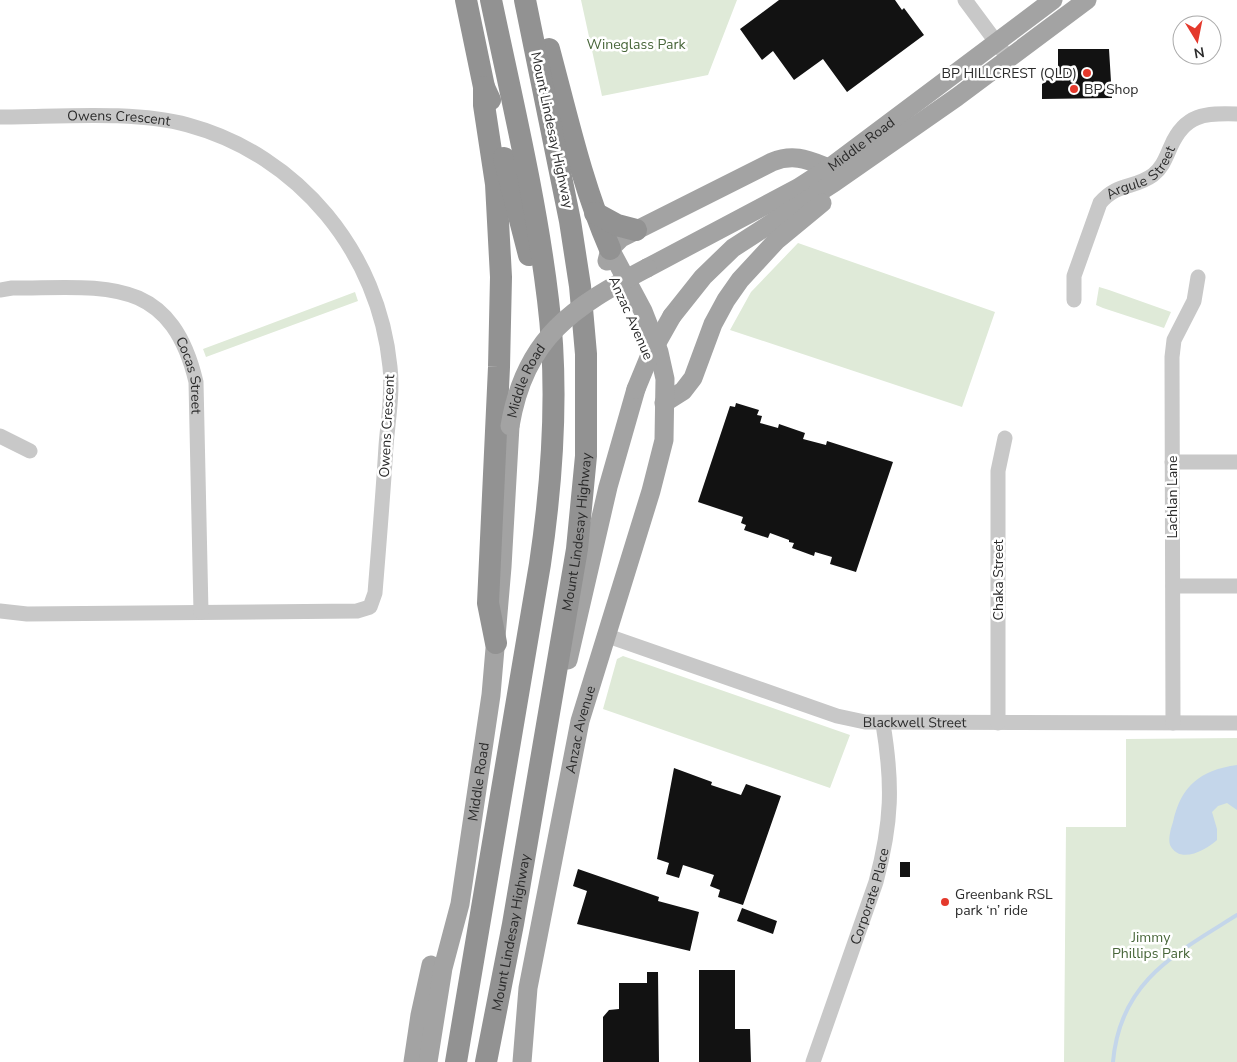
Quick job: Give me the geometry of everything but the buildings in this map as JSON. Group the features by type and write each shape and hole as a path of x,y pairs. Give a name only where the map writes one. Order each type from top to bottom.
{"highway":[{"path":"466,0 484,87 491,104 535,280 548,301"},
{"path":"456,1062 533,609 549,498 554,410 548,301 538,230 492,0"},
{"name":"Mount Lindesay Highway","path":"486,1062 513,924 582,507 587,421 586,354 580,286 570,221 525,0"},
{"path":"530,0 544,28 595,213 610,249"},
{"path":"484,87 484,105 496,184 501,277 499,367 488,603 496,643"},
{"path":"595,213 617,225 636,230"}],"main road":[{"name":"Middle Road","path":"552,695 568,660 608,487 636,389 650,356 672,316 703,277 733,248 832,175 995,43 1053,0"},
{"name":"Middle Road","path":"428,1062 434,1014 460,904 482,760 496,643 510,426 520,388 530,365 561,322 596,295 790,192 832,175 957,97 1086,0"},
{"path":"610,249 621,238 636,230 783,157 801,157 832,175 825,201 776,241 740,280 713,324 693,378 683,390 664,403"},
{"name":"Anzac Avenue","path":"522,1062 525,1014 533,960 580,721 659,462 664,440 664,403 641,337 609,270 607,262 610,249"},
{"path":"413,1062 428,979 448,900 465,862"}],"street":[{"path":"965,0 995,43 1008,58"},
{"name":"Argule Street","path":"1074,300 1074,276 1100,203 1108,193 1119,187 1144,181 1154,173 1164,164 1177,134 1189,121 1202,115 1237,114"},
{"name":"Owens Crescent","path":"0,118 142,117 187,124 223,136 255,152 285,172 314,199 338,228 372,288 387,344 391,383 375,593 370,607 356,611 27,614 0,611"},
{"name":"Lachlan Lane","path":"1173,723 1172,462 1174,340 1194,301 1198,277"},
{"name":"Cocas Street","path":"0,290 12,288 109,288 136,296 161,312 176,330 190,357 196,382 200,612"},
{"path":"0,436 30,450"},
{"name":"Chaka Street","path":"998,723 998,471 1005,438"},
{"path":"1172,462 1237,462"},
{"path":"1173,586 1237,586"},
{"name":"Blackwell Street","path":"606,635 837,716 883,724 1237,723"},
{"name":"Corporate Place","path":"813,1062 876,882 884,852 891,789 890,762 883,724"}],"green space":[{"name":"Wineglass Park","path":"581,0 737,0 708,75 602,96"},
{"path":"798,243 995,312 962,407 730,330 751,292"},
{"path":"1099,287 1171,312 1164,328 1096,305"},
{"path":"355,292 358,301 206,357 203,349"},
{"path":"623,656 850,735 830,788 603,709 617,659"},
{"name":"Jimmy Phillips Park","path":"1237,738 1237,1062 1064,1062 1066,827 1126,827 1126,739"}],"water":[{"path":"1237,765 1237,810 1227,803 1218,806 1212,812 1217,829 1217,840 1193,854 1186,855 1174,851 1170,845 1170,833 1177,809 1187,789 1194,782 1213,771"}],"waterway":[{"path":"1113,1062 1118,1034 1127,1010 1139,990 1172,957 1237,915"}],"place":[{"name":"BP HILLCREST (QLD)","path":"1087,73"},
{"name":"BP Shop","path":"1074,89"},
{"name":"Greenbank RSL park ‘n’ ride","path":"945,902"}]}
